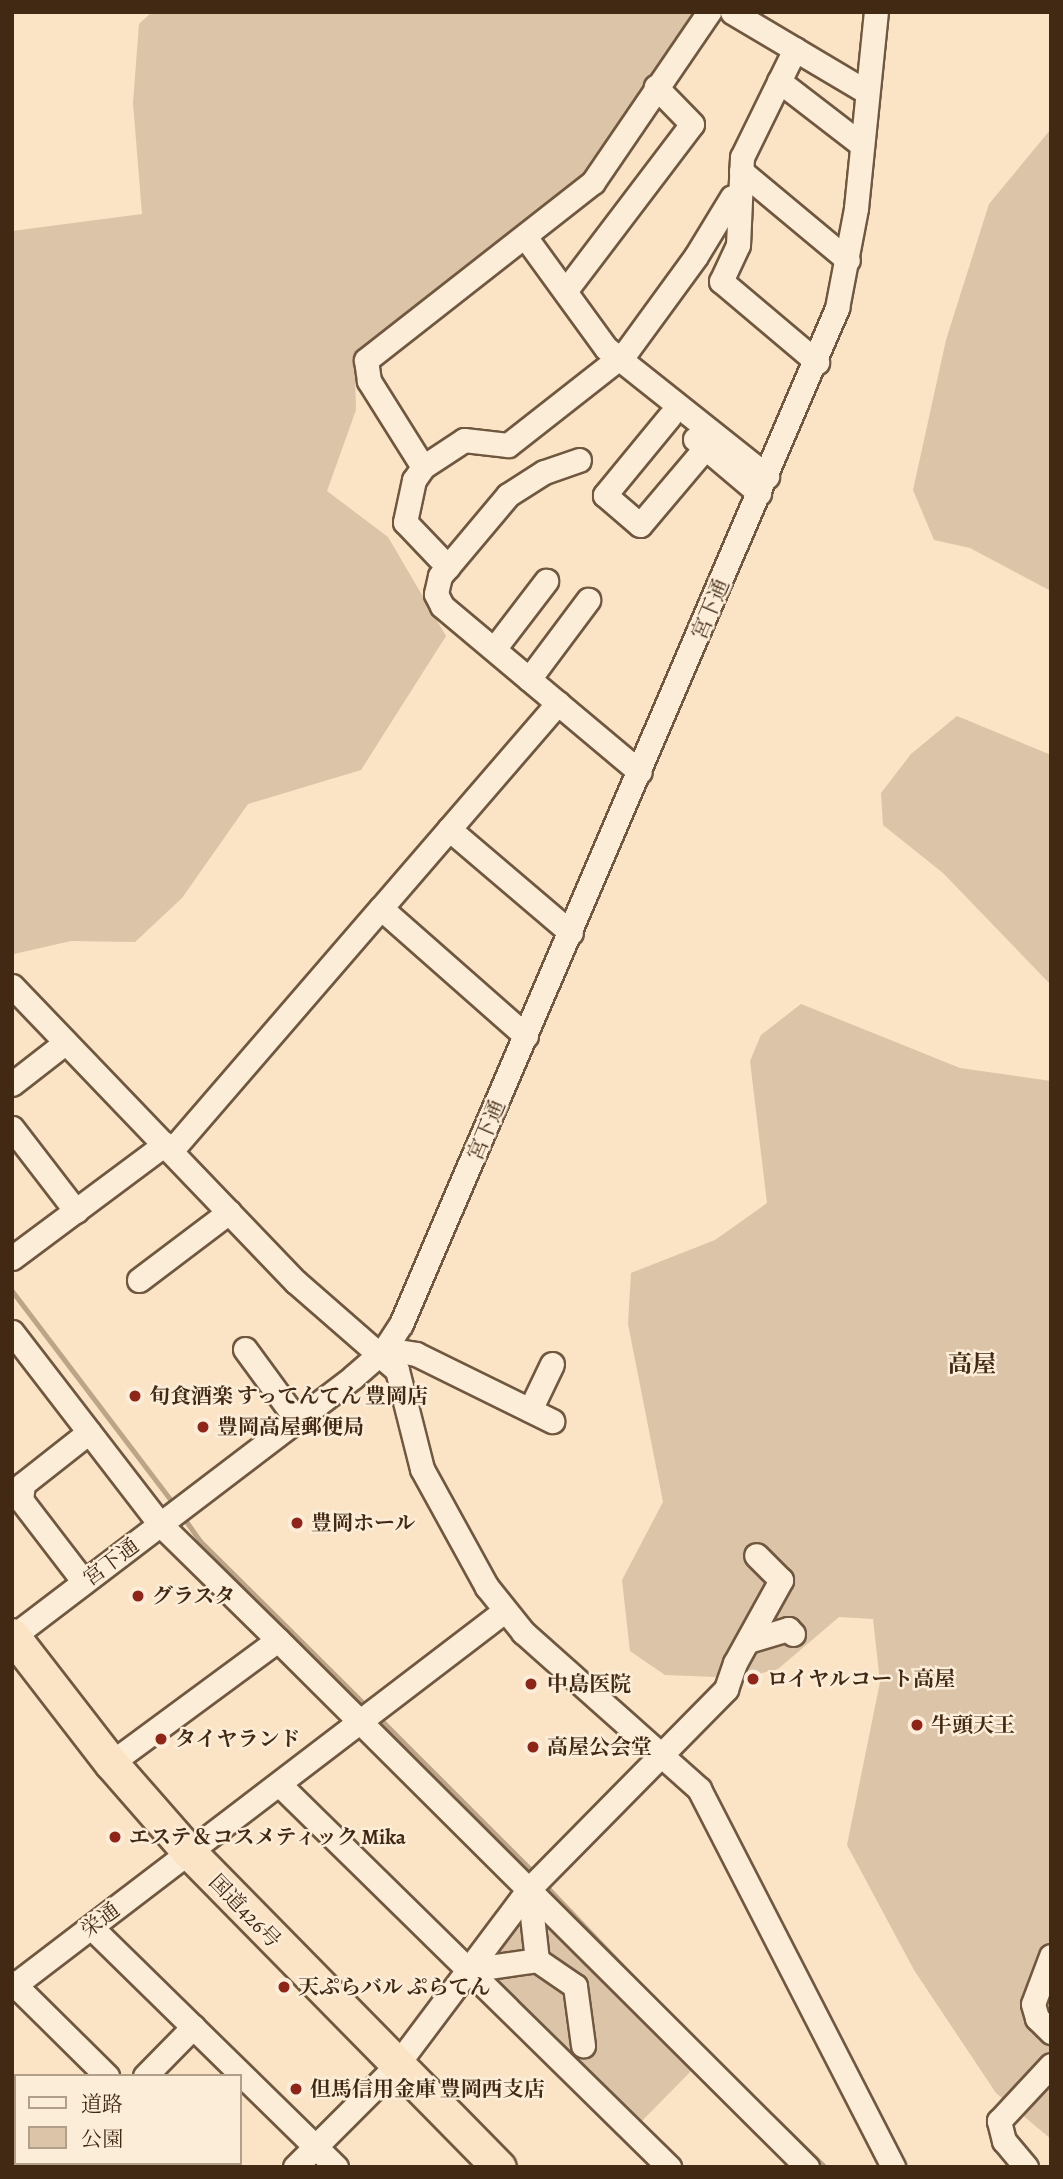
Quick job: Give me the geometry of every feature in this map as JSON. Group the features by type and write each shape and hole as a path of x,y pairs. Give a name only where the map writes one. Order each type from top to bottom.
{"highway":[{"name":"国道426号","path":"12,1636 111,1763 189,1853 396,2066 499,2167"}],"street":[{"path":"424,467 369,380 366,360 526,238 593,182 709,12"},
{"path":"732,12 867,92"},
{"name":"宮下通","path":"12,1636 379,1355 409,1308 817,362 848,260 876,12"},
{"path":"795,49 742,157 738,245 720,281 817,362"},
{"path":"779,81 862,145"},
{"path":"569,286 692,124 656,87"},
{"path":"741,171 848,260"},
{"path":"448,567 405,522 414,480 424,467 464,440 508,445 620,359 696,256 732,197"},
{"path":"526,238 606,348 763,485"},
{"path":"705,448 639,525 605,495 665,414 705,448 763,485"},
{"path":"579,460 544,472 508,495 448,567 437,585 438,600 640,772"},
{"path":"494,649 546,581"},
{"path":"529,679 588,600"},
{"path":"12,1258 168,1147 381,908 558,703"},
{"path":"449,829 570,933"},
{"path":"381,908 526,1036"},
{"path":"12,986 318,1304 397,1370 404,1382 415,1443 428,1482 503,1612 699,1789 725,1834 893,2167"},
{"path":"12,1084 66,1042"},
{"path":"12,1128 76,1210"},
{"path":"139,1280 229,1212"},
{"path":"12,1332 89,1432 165,1521 278,1640 362,1720 807,2167"},
{"path":"244,1349 297,1420"},
{"path":"379,1355 398,1351 416,1354 552,1421"},
{"path":"530,1410 552,1364"},
{"path":"84,1582 21,1500 23,1484 89,1432"},
{"path":"295,2167 396,2066 530,1888 726,1689 781,1580 756,1555"},
{"name":"栄通","path":"13,1985 503,1612"},
{"path":"748,1641 788,1629 793,1634"},
{"path":"111,1763 278,1640"},
{"path":"279,1784 669,2167"},
{"path":"530,1888 537,1960"},
{"path":"92,1927 242,2074"},
{"path":"1051,1956 1033,2004 1037,2018 1051,2032"},
{"path":"468,1970 537,1960 575,1986 583,2045"},
{"path":"13,1985 105,2074"},
{"path":"147,2074 193,2026"},
{"path":"1026,2167 1004,2141 999,2121 1051,2065"},
{"path":"242,2074 336,2167"}],"green space":[{"path":"152,12 693,12 587,174 367,346 355,371 356,410 327,491 388,537 446,636 361,770 248,804 182,898 135,942 71,941 14,954 12,231 142,214 133,103 139,24"},
{"path":"1051,129 1051,591 970,548 934,540 913,490 946,340 989,204"},
{"path":"957,716 1051,755 1051,985 943,873 883,825 881,793 911,754"},
{"path":"801,1004 960,1068 1051,1081 1051,2139 996,2093 914,1970 847,1845 880,1682 873,1619 839,1617 778,1669 741,1678 665,1675 630,1651 622,1580 663,1502 628,1324 631,1273 715,1240 767,1203 750,1061 761,1035"},
{"path":"523,1903 534,1903 696,2066 636,2127 482,1974"}],"waterway":[{"path":"12,1291 175,1506"},
{"path":"181,1514 200,1541 368,1708"},
{"path":"378,1717 534,1873"},
{"path":"543,1883 655,2000"},
{"path":"769,2113 825,2167"}],"place":[{"name":"旬食酒楽 すってんてん 豊岡店","path":"135,1396"},
{"name":"豊岡高屋郵便局","path":"203,1427"},
{"name":"豊岡ホール","path":"297,1523"},
{"name":"グラスタ","path":"138,1596"},
{"name":"ロイヤルコート高屋","path":"753,1679"},
{"name":"中島医院","path":"531,1684"},
{"name":"牛頭天王","path":"917,1725"},
{"name":"タイヤランド","path":"161,1739"},
{"name":"高屋公会堂","path":"533,1747"},
{"name":"エステ＆コスメティック Mika","path":"115,1837"},
{"name":"天ぷらバル ぷらてん","path":"284,1987"},
{"name":"但馬信用金庫 豊岡西支店","path":"296,2089"}],"district":[{"name":"高屋","path":"972,1365"}]}
